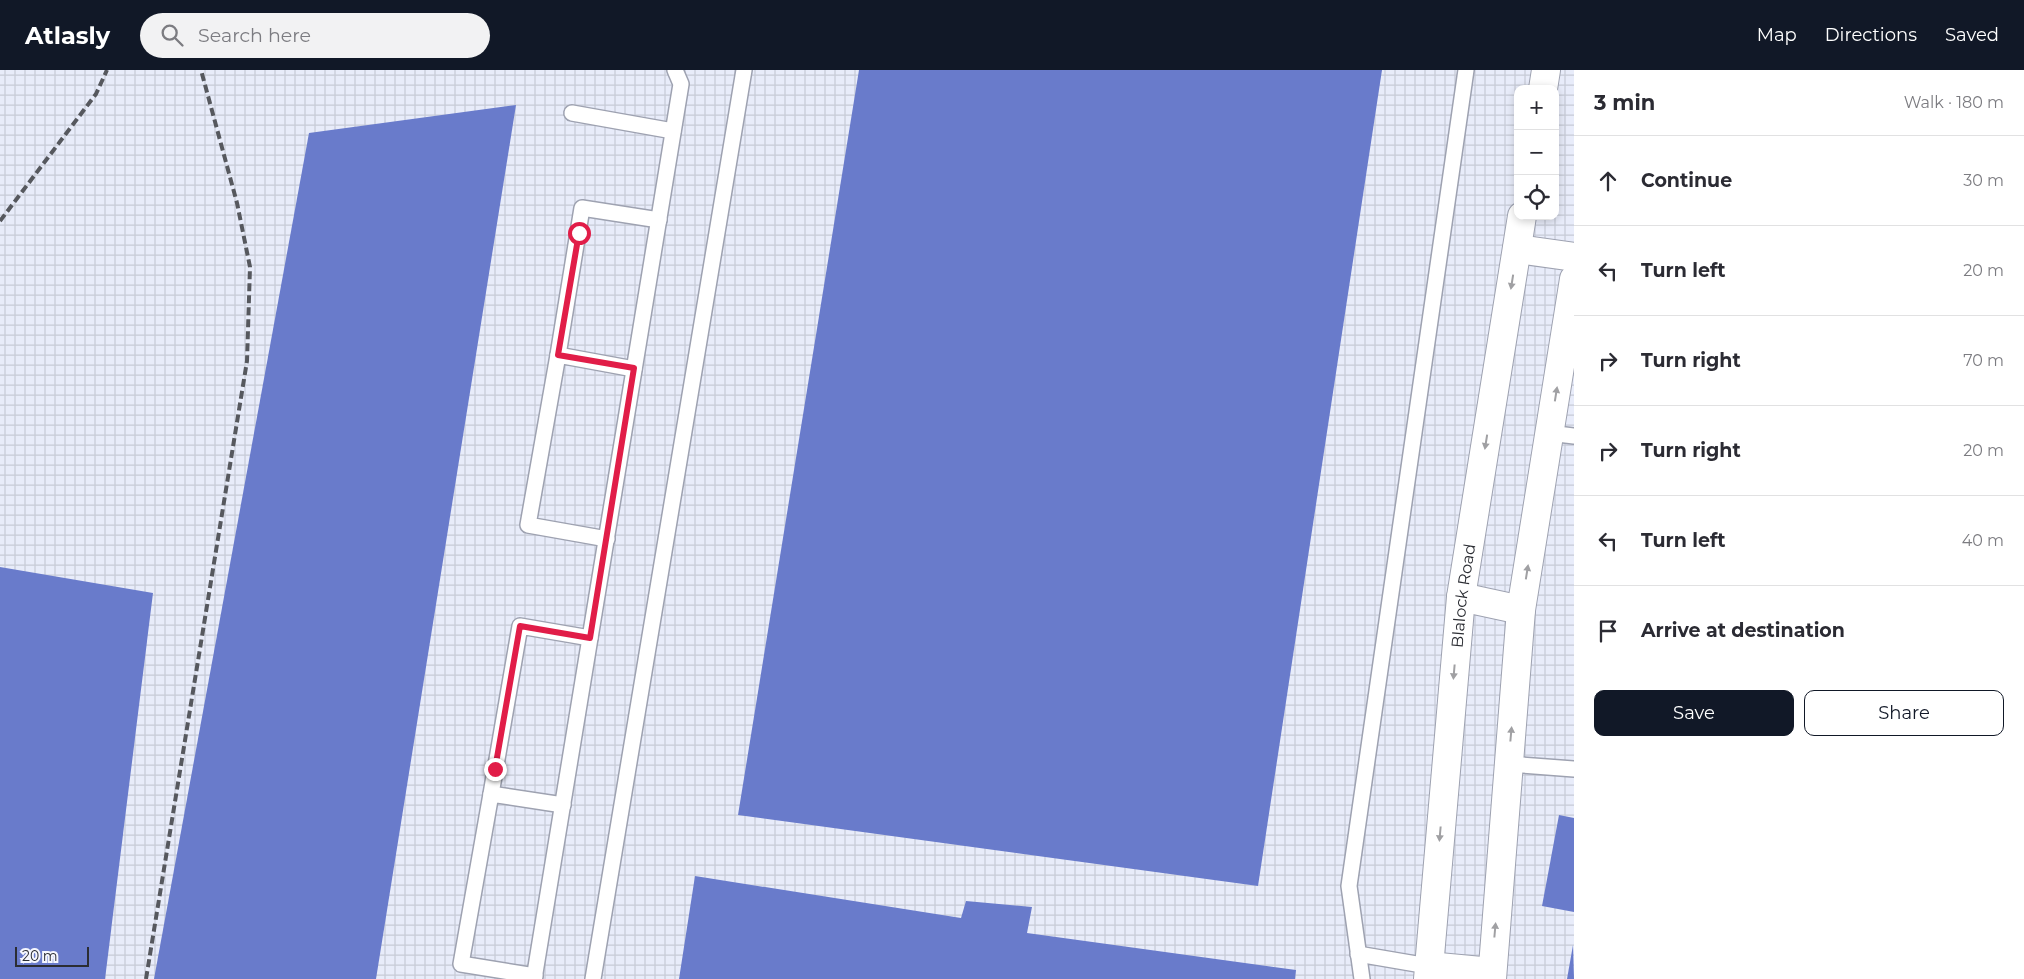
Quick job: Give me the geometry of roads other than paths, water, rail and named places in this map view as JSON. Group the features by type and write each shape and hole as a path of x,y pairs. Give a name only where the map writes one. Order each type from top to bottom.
{"main road":[{"path":"1544,85 1546,70"},
{"name":"Blalock Road","path":"1428,972 1461,596 1521,220"},
{"path":"1517,249 1574,257"},
{"path":"1428,972 1492,975 1521,610 1562,434 1574,280"},
{"path":"1461,596 1521,610"}],"lane":[{"path":"590,638 520,626 460,964 535,978 681,84 675,70"},
{"path":"593,979 744,70"},
{"path":"1362,979 1349,886 1466,70"},
{"path":"572,113 673,131"},
{"path":"607,539 528,525 582,208 659,220"},
{"path":"558,355 634,368"},
{"path":"1509,764 1574,769"},
{"path":"491,794 563,805"},
{"path":"1358,954 1428,972"}],"railway":[{"path":"0,221 96,94 107,70"},
{"path":"146,979 247,361 250,267 237,203 201,70"}]}
